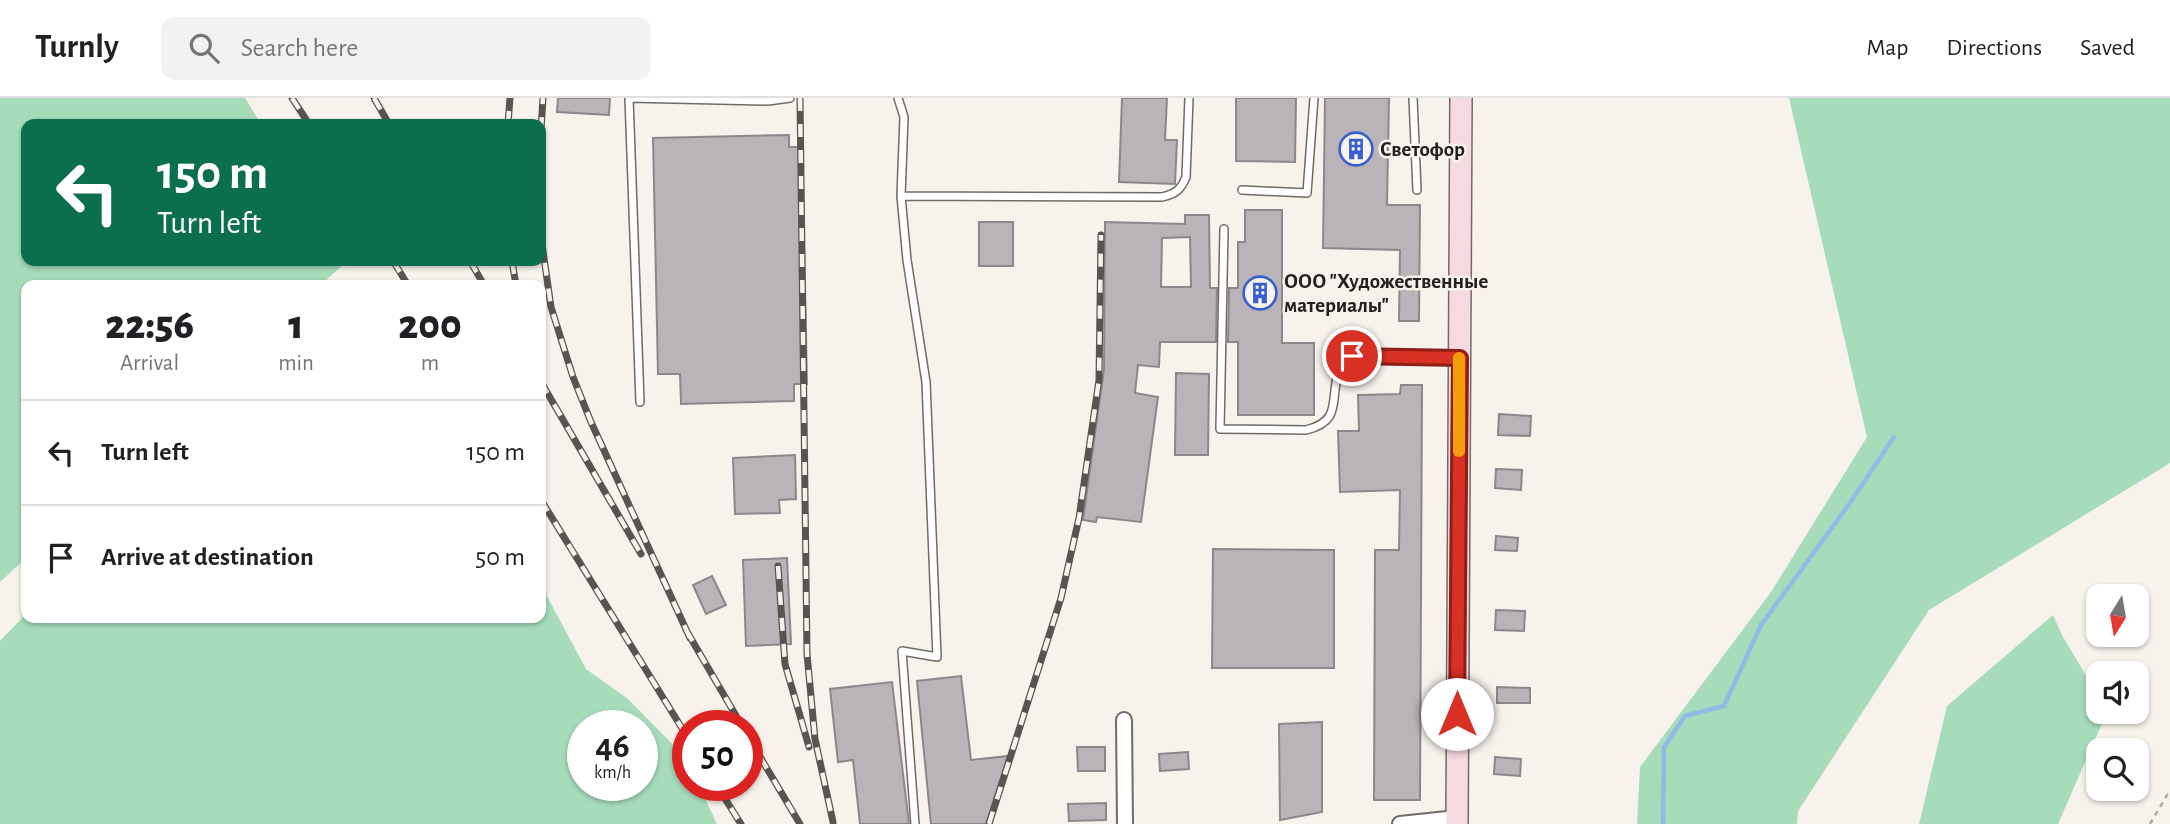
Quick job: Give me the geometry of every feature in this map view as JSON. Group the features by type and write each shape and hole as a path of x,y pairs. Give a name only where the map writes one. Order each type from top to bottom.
{"main road":[{"path":"1457,821 1461,98"}],"street":[{"path":"1124,720 1125,824"},
{"path":"1400,824 1457,821"}],"lane":[{"path":"640,402 629,98 768,101 790,98"},
{"path":"898,98 904,117 901,196 908,274 926,382 937,657 902,651 915,824"},
{"path":"901,196 1171,195 1182,186 1186,177 1189,98"},
{"path":"1242,190 1307,193 1314,98"},
{"path":"1413,98 1417,190"},
{"path":"1224,229 1220,429 1306,429 1319,425 1328,419 1333,410 1338,373 1352,356 1460,358"}],"path":[{"path":"2150,824 2170,790"}],"green space":[{"path":"0,98 245,98 258,119 21,119 21,266 342,266 326,280 21,280 21,563 0,582"},
{"path":"1789,98 2170,98 2170,463 1929,610 1798,811 1797,824 1637,824 1640,767 1771,592 1867,437"},
{"path":"546,594 586,669 639,710 567,710 567,801 658,801 658,730 672,744 672,801 706,801 717,824 0,824 0,641 21,619 21,623 546,623"},
{"path":"2053,615 2086,676 2086,724 2102,724 2096,738 2086,738 2086,760 2058,824 1919,824 1947,706"}],"building":[{"path":"558,98 610,98 609,115 557,112"},
{"path":"1122,98 1167,98 1165,140 1177,140 1175,184 1119,182"},
{"path":"1236,98 1296,98 1295,162 1236,161"},
{"path":"1325,98 1389,98 1387,205 1420,205 1419,321 1399,321 1400,250 1323,248"},
{"path":"789,135 789,147 802,147 807,384 794,384 794,401 681,404 680,374 658,374 653,138"},
{"name":"ООО \"Художественные материалы\"","path":"1245,210 1282,210 1282,343 1314,343 1314,415 1238,415 1238,342 1228,342 1229,288 1238,288 1238,242 1245,242"},
{"path":"1185,215 1209,215 1210,288 1217,288 1216,342 1160,342 1159,367 1138,365 1135,393 1158,397 1141,522 1097,517 1096,522 1083,520 1104,369 1105,222 1185,224","holes":["1190,237 1191,287 1161,287 1162,238"]},
{"path":"979,222 1013,222 1013,266 979,266"},
{"path":"1176,373 1209,374 1208,455 1175,455"},
{"path":"1401,385 1422,385 1420,800 1374,800 1375,550 1399,550 1400,490 1340,492 1338,431 1359,431 1358,395 1400,394"},
{"path":"1499,414 1531,416 1530,436 1498,435"},
{"path":"795,455 796,499 779,500 780,513 735,514 733,458"},
{"path":"1496,469 1522,470 1521,490 1495,488"},
{"path":"1496,536 1518,538 1517,551 1495,550"},
{"path":"1213,549 1334,550 1334,668 1212,668"},
{"path":"787,558 791,644 746,646 743,560"},
{"path":"712,576 726,605 706,614 693,585"},
{"path":"1496,610 1525,611 1524,631 1495,630"},
{"path":"961,676 971,760 1008,756 986,824 931,824 917,681"},
{"path":"892,682 909,824 860,824 853,760 838,762 830,689"},
{"path":"1497,687 1530,688 1530,703 1497,703"},
{"path":"1322,722 1322,812 1280,820 1279,724"},
{"path":"1077,747 1105,747 1105,771 1078,771"},
{"path":"1188,752 1189,769 1160,771 1159,754"},
{"path":"1495,757 1521,759 1520,776 1494,774"},
{"path":"1106,803 1106,820 1069,821 1068,804"}],"waterway":[{"path":"1663,824 1664,747 1685,716 1724,706 1761,625 1850,503 1894,437"}],"railway":[{"path":"292,98 306,119"},
{"path":"374,98 386,119"},
{"path":"508,119 510,98"},
{"path":"542,119 543,98"},
{"path":"800,98 807,654 815,739 833,822"},
{"path":"989,824 1061,598 1079,518 1099,380 1101,235"},
{"path":"396,266 405,280"},
{"path":"473,266 481,280"},
{"path":"513,266 515,280"},
{"path":"545,266 551,307 573,377 690,638"},
{"path":"546,391 641,554"},
{"path":"546,508 672,712"},
{"path":"778,566 785,664 809,747"},
{"path":"686,630 733,710"},
{"path":"763,762 800,824"},
{"path":"726,801 741,824"}],"slow traffic":[{"path":"1459,358 1459,451"}],"place":[{"name":"Светофор","path":"1356,149"},
{"name":"ООО \"Художественные материалы\"","path":"1260,293"}],"route":[{"path":"1352,356 1460,358 1457,714"}]}
